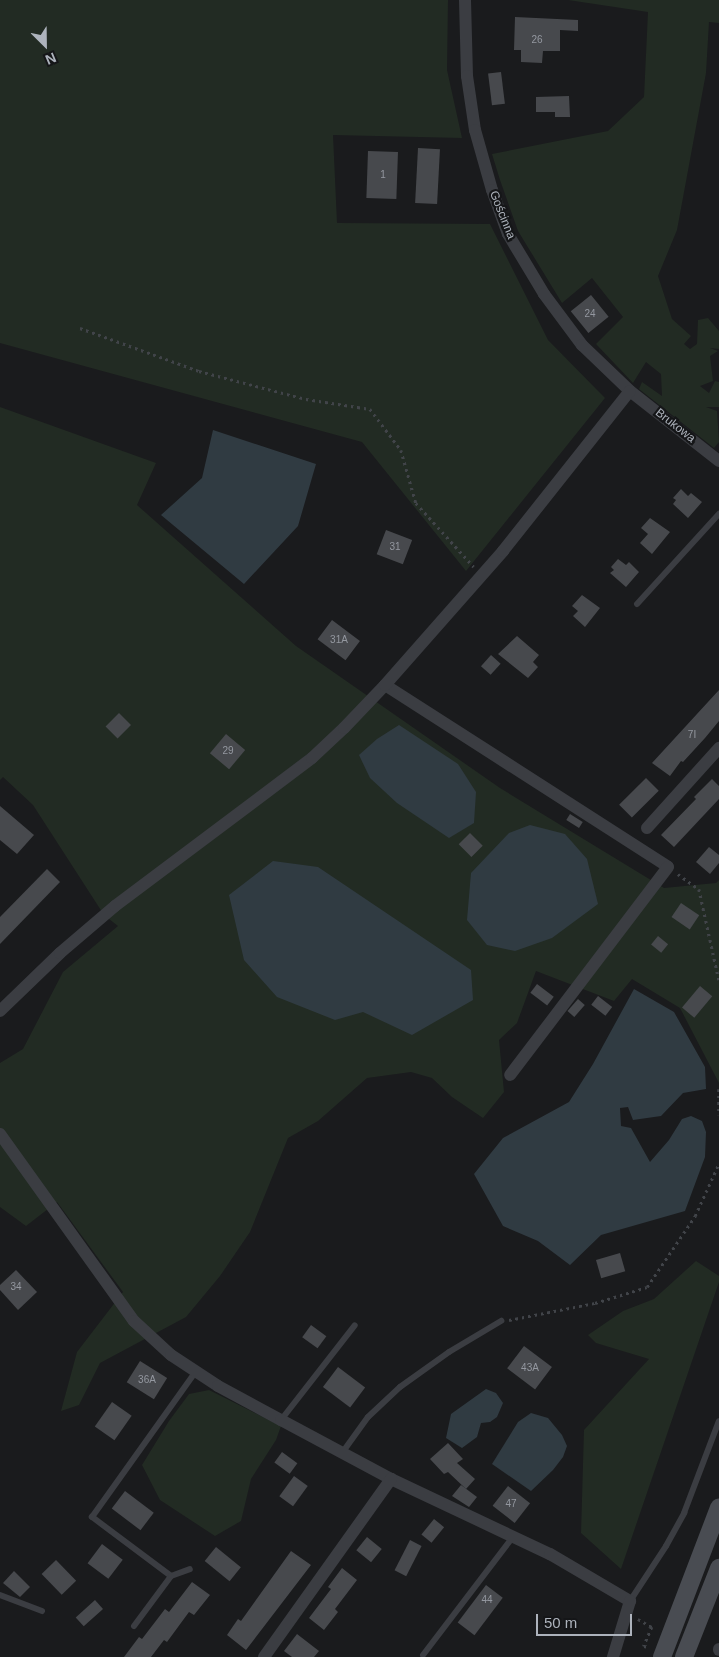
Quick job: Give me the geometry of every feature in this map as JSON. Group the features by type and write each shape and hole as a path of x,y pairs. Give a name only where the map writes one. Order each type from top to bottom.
{"main road":[{"path":"662,1657 719,1508"},
{"path":"684,1657 719,1568"}],"street":[{"name":"Gościnna","path":"465,0 467,76 475,130 492,190 508,234 544,294 582,345 630,391"},
{"name":"Brukowa","path":"630,391 719,461"},
{"path":"0,1011 60,953 115,906 312,758 385,685 502,551 630,391"},
{"path":"385,685 668,867 510,1075"},
{"path":"647,828 719,748"},
{"path":"0,1134 134,1321 171,1355 280,1420 391,1479 550,1554 630,1601 613,1657"},
{"path":"264,1657 391,1479"}],"lane":[{"path":"637,604 719,514"},
{"path":"342,1453 368,1417 400,1387 449,1352 501,1322"},
{"path":"280,1420 355,1325"},
{"path":"171,1576 92,1517 196,1370"},
{"path":"630,1601 666,1546 684,1513 719,1421"},
{"path":"423,1654 514,1537"},
{"path":"134,1626 171,1576 190,1569"},
{"path":"0,1595 42,1611"}],"path":[{"path":"80,328 199,371 306,399 370,409 401,450 416,502 475,568"},
{"path":"668,867 699,889 719,980"},
{"path":"719,1089 719,1115"},
{"path":"501,1322 595,1303 647,1287 695,1216 719,1163"},
{"path":"625,1614 632,1615 652,1627 644,1646 648,1648 656,1628"}],"shaded area":[{"path":"0,0 448,0 447,70 462,138 333,135 337,223 490,224 548,340 605,398 466,571 362,442 0,343"},
{"path":"568,0 719,0 719,23 709,22 706,73 677,230 658,276 672,319 691,336 684,344 690,349 697,344 698,320 708,318 719,331 719,349 710,348 718,351 710,356 713,381 700,386 709,393 715,381 719,382 719,407 706,407 717,411 719,442 714,448 639,389 642,382 662,396 661,374 646,362 633,383 596,344 623,317 592,278 562,303 518,231 500,180 492,154 608,131 644,97 648,12"},
{"path":"0,407 156,463 137,505 296,646 500,788 664,888 716,883 719,880 719,1083 680,1008 632,979 614,1001 536,971 517,1023 499,1040 504,1092 483,1118 452,1097 432,1078 411,1072 367,1078 318,1121 288,1138 250,1232 220,1276 186,1317 100,1363 79,1405 61,1411 77,1352 123,1292 57,1202 26,1226 0,1207 0,1063 23,1049 63,972 118,926 104,915 33,805 3,777 0,780"},
{"path":"213,430 316,464 298,526 244,584 161,515 202,478"},
{"path":"399,725 458,764 476,792 474,823 449,838 397,803 370,778 359,755 377,739"},
{"path":"530,825 565,834 587,859 598,904 552,938 515,951 487,945 467,920 471,873 509,833"},
{"path":"273,861 318,867 471,970 473,1000 412,1035 363,1012 335,1020 277,997 244,960 229,895"},
{"path":"634,989 674,1012 705,1067 706,1089 683,1093 661,1116 633,1120 628,1107 620,1108 621,1126 631,1128 650,1162 669,1140 682,1119 691,1116 702,1121 706,1132 705,1157 685,1211 601,1235 570,1265 538,1241 503,1226 474,1174 503,1138 569,1102 593,1064"},
{"path":"696,1261 719,1276 719,1282 621,1569 581,1533 584,1430 649,1359 596,1343 588,1335 623,1311 654,1299"},
{"path":"486,1389 496,1393 503,1403 497,1417 490,1422 481,1423 477,1437 462,1448 446,1438 451,1414"},
{"path":"209,1390 281,1426 276,1440 251,1479 241,1521 215,1536 160,1500 142,1465 169,1421 189,1394"},
{"path":"531,1413 548,1418 562,1435 567,1446 563,1457 553,1470 531,1491 492,1464 518,1422"}],"building":[{"path":"515,17 578,20 578,31 560,30 560,51 543,51 542,63 521,62 521,50 514,50"},
{"path":"501,72 505,104 492,105 488,74"},
{"path":"569,96 570,117 555,117 555,112 536,112 536,97"},
{"path":"418,148 440,149 437,204 415,203"},
{"path":"368,151 398,152 396,199 366,198"},
{"path":"591,295 609,317 588,333 571,311"},
{"path":"681,489 688,496 691,493 702,502 688,518 673,504 676,500 673,498"},
{"path":"650,518 670,532 652,554 640,543 648,534 641,528"},
{"path":"386,530 412,540 403,564 377,554"},
{"path":"618,559 626,565 629,562 639,572 626,587 610,573 614,570 611,567"},
{"path":"582,595 600,608 585,627 573,616 578,611 572,606"},
{"path":"332,620 360,641 346,660 318,639"},
{"path":"517,636 539,655 533,662 538,667 528,678 498,654"},
{"path":"491,655 501,664 491,675 481,666"},
{"path":"719,690 719,721 683,762 681,761 670,776 652,763"},
{"path":"119,713 131,725 118,738 106,726"},
{"path":"226,734 245,750 229,769 210,753"},
{"path":"646,778 659,791 632,818 619,805"},
{"path":"712,779 719,786 719,799 674,847 661,835 696,799 694,797"},
{"path":"0,806 34,835 17,854 0,840"},
{"path":"570,814 583,822 579,828 566,820"},
{"path":"470,833 483,846 471,857 459,844"},
{"path":"709,847 719,855 719,863 710,874 696,862"},
{"path":"47,869 60,882 0,944 0,917"},
{"path":"681,903 699,915 690,929 671,917"},
{"path":"658,936 668,944 661,953 651,945"},
{"path":"537,984 554,997 547,1005 530,993"},
{"path":"700,986 712,996 694,1018 682,1007"},
{"path":"598,996 612,1007 605,1016 591,1005"},
{"path":"578,999 585,1005 574,1017 568,1011"},
{"path":"620,1253 625,1271 601,1278 596,1260"},
{"path":"16,1270 37,1292 18,1310 0,1290 0,1285"},
{"path":"311,1325 326,1336 318,1348 302,1337"},
{"path":"524,1346 552,1367 535,1389 507,1368"},
{"path":"140,1361 167,1378 154,1399 127,1382"},
{"path":"338,1367 365,1387 350,1407 323,1387"},
{"path":"112,1402 132,1416 114,1440 95,1427"},
{"path":"448,1443 463,1459 457,1463 475,1479 466,1489 448,1472 444,1474 430,1459"},
{"path":"282,1452 297,1463 290,1474 274,1463"},
{"path":"294,1476 308,1486 293,1506 279,1496"},
{"path":"461,1485 477,1497 469,1507 452,1496"},
{"path":"508,1486 530,1503 515,1523 493,1506"},
{"path":"125,1491 154,1513 141,1530 112,1509"},
{"path":"434,1519 444,1527 432,1543 421,1535"},
{"path":"367,1537 382,1549 371,1562 356,1550"},
{"path":"410,1540 422,1546 406,1576 395,1570"},
{"path":"102,1544 123,1560 108,1579 88,1563"},
{"path":"216,1547 241,1567 230,1581 205,1561"},
{"path":"291,1551 311,1565 246,1650 227,1635 238,1619 241,1621"},
{"path":"56,1560 76,1581 62,1595 42,1574"},
{"path":"342,1568 357,1580 335,1609 338,1612 324,1630 309,1618 331,1589 328,1587"},
{"path":"14,1571 30,1587 20,1597 3,1583"},
{"path":"192,1582 210,1595 194,1615 189,1612 167,1642 164,1640 151,1657 124,1657 139,1637 142,1639 165,1609 169,1612"},
{"path":"486,1585 503,1598 474,1635 458,1623"},
{"path":"95,1600 103,1609 84,1626 76,1617"},
{"path":"297,1634 319,1651 314,1657 292,1657 284,1651"}]}
